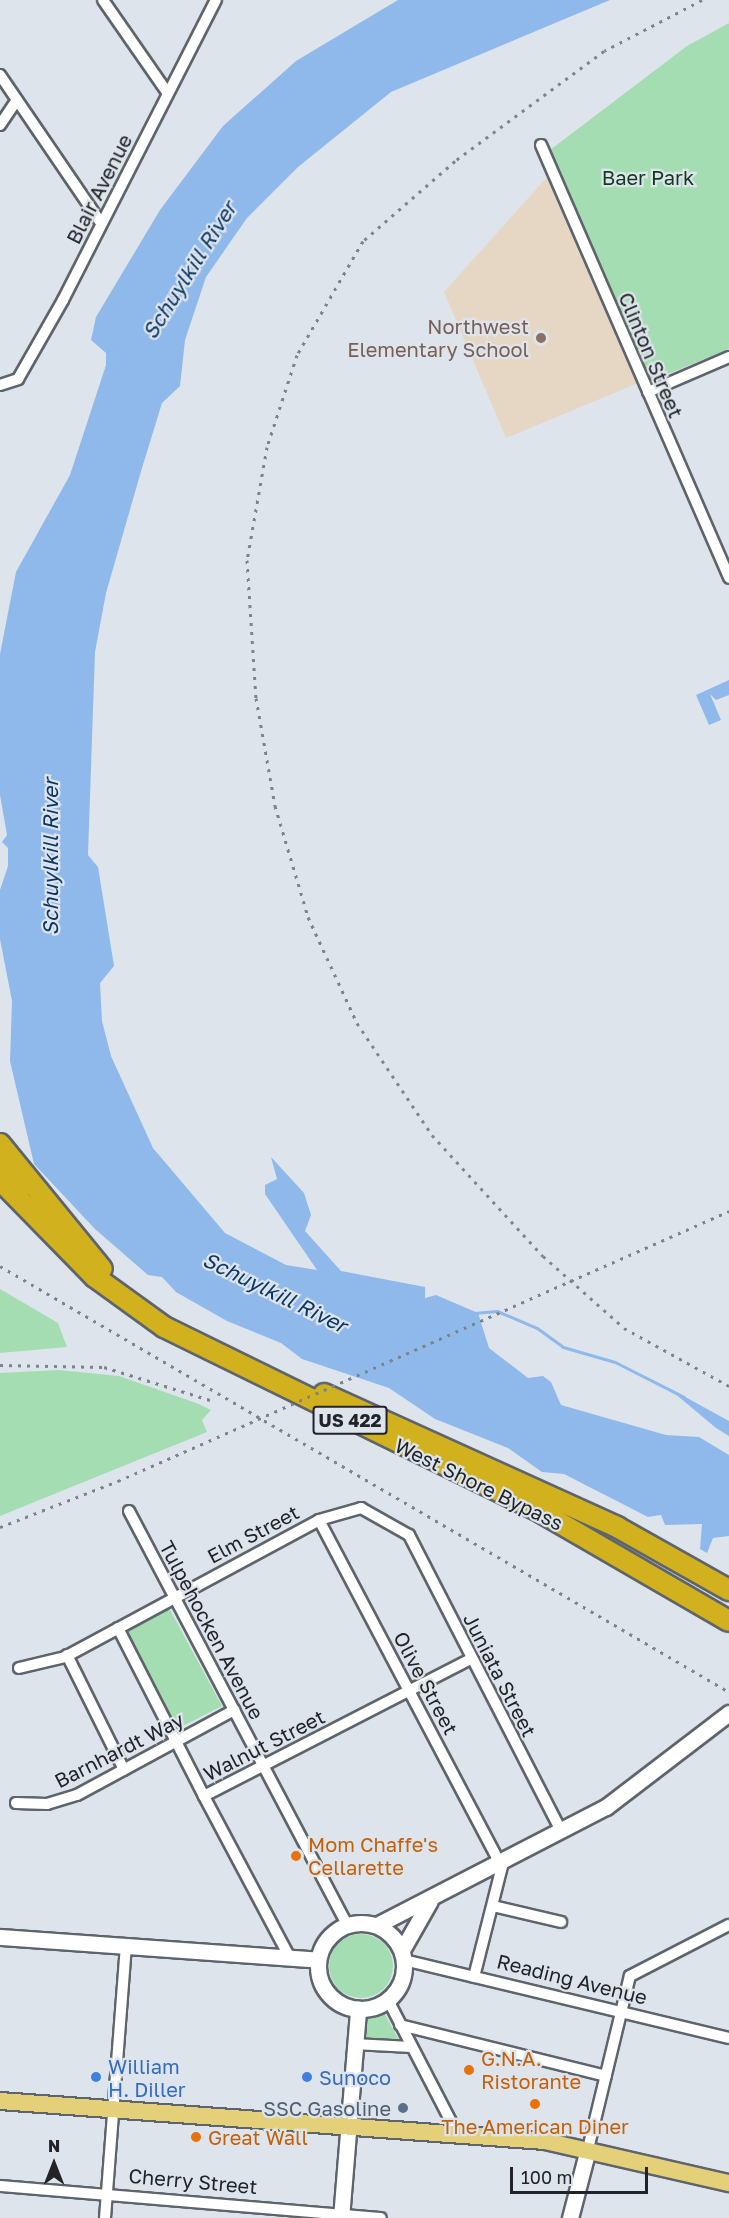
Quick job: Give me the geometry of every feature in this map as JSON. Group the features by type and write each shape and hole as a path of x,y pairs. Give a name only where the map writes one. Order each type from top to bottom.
{"highway":[{"path":"0,1144 102,1269"},
{"name":"West Shore Bypass","path":"0,1161 59,1230 102,1269 228,1351 617,1527 729,1590"},
{"name":"West Shore Bypass","path":"0,1180 94,1277 164,1328 534,1508 729,1621"}],"main road":[{"path":"0,2101 458,2135 588,2149 729,2183"}],"street":[{"path":"103,0 167,92"},
{"name":"Blair Avenue","path":"3,385 18,379 216,0"},
{"path":"0,75 101,223"},
{"path":"0,125 17,100"},
{"name":"Clinton Street","path":"541,146 729,578"},
{"path":"648,392 729,357"},
{"name":"Elm Street","path":"19,1668 67,1656 174,1596 319,1520 361,1508 409,1535"},
{"name":"Tulpehocken Avenue","path":"129,1511 347,1925"},
{"name":"Olive Street","path":"319,1520 502,1863"},
{"name":"Juniata Street","path":"409,1535 561,1831"},
{"path":"118,1628 204,1796"},
{"path":"67,1656 124,1770"},
{"name":"Walnut Street","path":"290,1958 204,1796 471,1659"},
{"name":"Barnhardt Way","path":"16,1803 57,1802 124,1770 234,1710"},
{"path":"437,1896 417,1918 403,1955 402,1980 388,2000 358,2009 330,1996 320,1979 318,1960 325,1942 347,1925 377,1925 502,1863 618,1800 729,1713"},
{"path":"474,1977 502,1863"},
{"path":"493,1906 561,1922"},
{"path":"377,1925 403,1955"},
{"path":"570,2218 630,1976 729,1925"},
{"path":"0,1937 318,1960"},
{"path":"105,2218 126,1947"},
{"name":"Reading Avenue","path":"403,1955 474,1977 729,2038"},
{"path":"388,2000 458,2135"},
{"path":"342,2214 358,2009"},
{"path":"400,2025 606,2076"},
{"path":"354,2044 411,2047"},
{"name":"Cherry Street","path":"0,2186 107,2193 381,2218"}],"shaded area":[{"name":"Northwest Elementary School","path":"548,176 638,383 506,438 444,292"}],"green space":[{"name":"Baer Park","path":"729,23 729,349 648,382 550,150 687,46"},
{"path":"0,1289 58,1323 67,1347 0,1353"},
{"path":"59,1370 119,1376 199,1404 211,1410 202,1420 207,1432 0,1516 0,1373"},
{"path":"169,1608 222,1706 177,1729 125,1632"},
{"path":"361,1934 379,1940 387,1948 393,1966 387,1984 379,1992 361,1998 343,1992 335,1984 329,1966 335,1948 343,1940"},
{"path":"382,2009 400,2042 364,2040 367,2015"}],"water":[{"name":"Schuylkill River","path":"398,0 610,0 391,92 298,167 247,218 206,277 185,340 180,386 162,403 142,468 106,593 95,652 88,855 98,867 114,966 100,983 102,1021 111,1056 153,1148 225,1233 286,1265 317,1270 265,1194 265,1185 277,1179 271,1157 304,1193 311,1215 305,1231 341,1271 425,1287 425,1298 436,1295 478,1313 489,1348 528,1378 543,1376 551,1382 561,1405 666,1435 699,1437 729,1455 729,1536 713,1538 707,1553 700,1549 702,1524 665,1525 661,1515 648,1517 564,1474 542,1472 508,1448 435,1419 389,1388 302,1359 281,1343 227,1321 176,1292 162,1277 148,1275 95,1229 34,1164 10,1061 12,1001 0,939 0,890 8,866 8,848 2,842 7,835 0,795 0,654 16,572 70,475 106,365 106,353 91,340 96,317 160,210 223,126 296,61"},
{"path":"729,680 729,695 716,700 710,694 721,720 709,725 696,695"},
{"path":"667,1387 729,1421 729,1436 716,1428"}],"waterway":[{"path":"474,1313 497,1311 537,1328 563,1347 615,1362 684,1397"}],"railway":[{"path":"702,0 604,51 455,161 363,241 297,355 267,447 247,560 256,698 275,806 308,917 357,1023 432,1135 543,1256 624,1328 729,1386"},
{"path":"0,1527 118,1481 729,1211"},
{"path":"0,1266 729,1692"},
{"path":"0,1365 104,1367 210,1400"}],"place":[{"name":"Northwest Elementary School","path":"541,338"},
{"name":"Mom Chaffe's Cellarette","path":"296,1856"},
{"name":"G.N.A. Ristorante","path":"469,2070"},
{"name":"William H. Diller","path":"96,2077"},
{"name":"Sunoco","path":"307,2077"},
{"name":"The American Diner","path":"535,2104"},
{"name":"SSC Gasoline","path":"403,2108"},
{"name":"Great Wall","path":"196,2137"}]}
